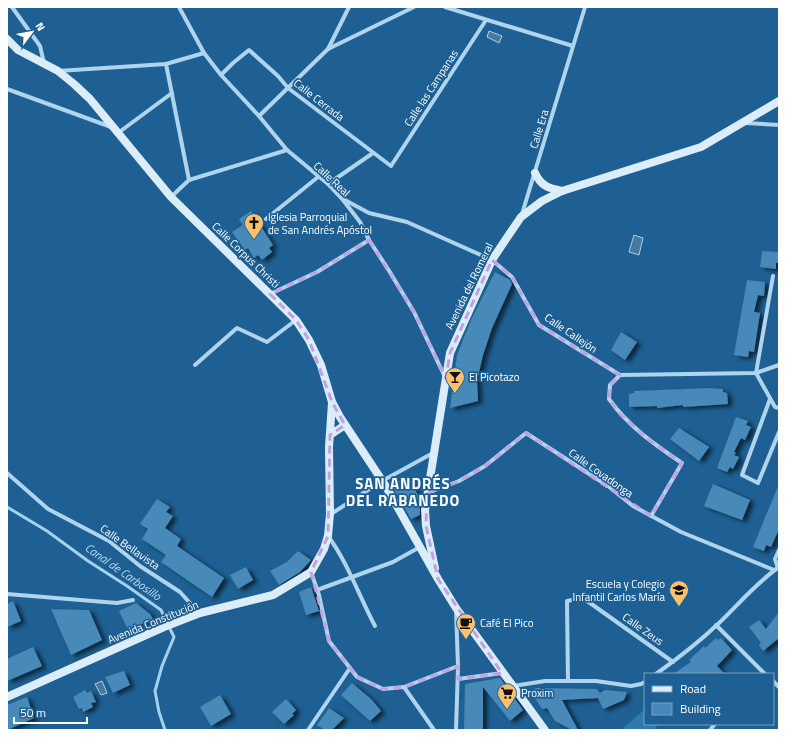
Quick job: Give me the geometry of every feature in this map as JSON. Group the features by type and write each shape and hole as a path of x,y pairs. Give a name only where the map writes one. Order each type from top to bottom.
{"street":[{"path":"12,7 40,46 44,63"},
{"name":"Calle Real","path":"179,7 204,53 220,75 259,116 287,150 328,184 360,222 369,240 397,282 414,312 446,378"},
{"path":"328,49 349,7"},
{"path":"259,116 328,49 414,7"},
{"path":"445,7 573,46"},
{"name":"Calle Era","path":"521,217 585,7"},
{"name":"Calle las Campanas","path":"391,166 486,20"},
{"name":"Calle Corpus Christi","path":"7,39 18,50 58,71 74,84 90,100 171,197 296,320 309,340 321,365 332,402 345,425 382,481 438,579 456,608 502,673 545,730"},
{"name":"Calle Cerrada","path":"220,75 233,62 249,50 278,76 288,88 391,166"},
{"path":"58,71 166,64 204,53"},
{"path":"166,64 189,180"},
{"path":"7,89 115,130 172,93"},
{"name":"Avenida del Romeral","path":"438,579 426,526 425,510 450,352 492,260 521,217 542,201 562,191 702,147 779,101"},
{"path":"742,123 779,125"},
{"path":"171,197 189,180 287,150"},
{"path":"328,184 373,153"},
{"path":"535,172 539,182 551,188 562,191"},
{"path":"266,220 318,177"},
{"name":"Calle Callejón","path":"339,196 369,213 407,222 492,260 512,277 539,325 620,375"},
{"path":"270,294 317,272 369,240"},
{"path":"773,276 756,373 775,407 779,408"},
{"path":"195,365 237,328 267,342 296,320"},
{"path":"651,516 682,464 649,440 619,413 609,399 610,385 620,375 756,373 779,365"},
{"path":"770,399 742,475 758,482 779,432"},
{"name":"Avenida Constitución","path":"7,697 164,627 200,613 273,595 311,572 324,549 328,536 330,514 330,435 332,402"},
{"path":"330,435 345,425"},
{"name":"Calle Covadonga","path":"427,494 459,481 484,466 526,434 608,486 633,506 651,516 681,532 777,569"},
{"path":"330,514 382,481 433,453"},
{"name":"Calle Bellavista","path":"7,473 48,509 109,541 140,566 180,592 200,613"},
{"path":"413,533 426,526"},
{"path":"328,536 338,550 362,603 375,626"},
{"path":"317,590 393,562 420,547"},
{"path":"657,673 673,662 716,625 777,569 775,559 779,550"},
{"path":"311,572 317,590 329,641 357,677 383,689 404,687 458,666"},
{"path":"7,594 117,603 133,600"},
{"name":"Calle Zeus","path":"568,681 568,601 583,598 673,662"},
{"path":"456,608 458,666 456,730"},
{"path":"716,625 764,673"},
{"path":"308,730 350,668"},
{"path":"458,679 502,673"},
{"path":"512,686 545,680 596,681 631,686 644,682"},
{"path":"404,687 434,730"}],"highlighted area":[{"path":"369,240 414,312 446,378 450,353 492,260 512,277 539,325 620,375 610,385 609,399 619,413 649,440 682,463 651,516 526,433 485,466 459,481 427,494 426,526 438,579 502,673 458,679 458,666 404,687 383,689 357,677 329,641 311,572 328,536 330,435 345,425 332,402 309,340 296,320 270,294 317,272"}],"shaded area":[{"path":"489,31 502,36 499,43 487,37"},
{"path":"634,235 643,238 639,255 629,252"},
{"path":"102,681 107,693 101,695 95,684"},
{"path":"644,710 644,725 658,725 653,730 621,730"}],"building":[{"name":"Iglesia Parroquial de San Andrés Apóstol","path":"251,211 273,245 269,248 272,252 262,260 258,255 254,258 248,248 245,250 232,232 243,225 239,219"},
{"path":"762,251 779,252 779,263 776,263 776,269 760,267"},
{"path":"495,272 510,280 512,284 492,328 483,355 477,381 478,401 450,408 457,355 471,320"},
{"path":"747,280 765,282 764,296 758,295 754,312 760,313 754,352 749,351 748,357 734,355"},
{"path":"621,332 637,342 625,360 611,350"},
{"path":"709,388 723,389 723,392 727,393 728,404 683,407 683,405 657,408 657,406 629,407 629,394 634,393 634,391"},
{"path":"736,417 748,421 746,425 751,427 745,440 741,438 734,452 736,453 734,455 739,457 733,469 730,467 727,472 717,468"},
{"path":"679,428 709,447 699,461 670,439"},
{"path":"408,477 418,495 420,509 420,515 411,519 392,486"},
{"path":"713,484 750,500 742,520 704,506"},
{"path":"779,484 779,529 771,547 766,545 764,551 753,547"},
{"path":"157,499 170,507 166,512 173,516 165,528 181,539 177,546 224,578 212,597 161,562 166,555 142,539 148,529 140,524"},
{"path":"298,551 311,560 300,572 279,585 270,571 287,562"},
{"path":"246,567 253,580 238,589 230,575"},
{"path":"311,587 319,611 306,615 299,592"},
{"path":"13,601 21,621 7,627 7,604"},
{"path":"136,603 150,614 153,619 128,630 119,611"},
{"path":"51,609 89,610 102,640 71,655"},
{"path":"779,612 779,638 763,651 759,645 761,643 749,627 759,620 766,629"},
{"path":"716,638 718,640 721,638 732,650 717,666 724,673 674,673 691,662 689,660 704,646 705,648"},
{"path":"33,647 42,666 7,681 7,659"},
{"path":"124,671 130,685 113,693 105,677"},
{"path":"500,678 523,710 510,721 483,687 483,730 464,730 465,684"},
{"path":"352,683 371,699 381,711 370,721 341,695"},
{"path":"536,688 597,689 600,693 605,690 627,692 624,700 603,709 598,698 562,700 578,730 572,730 555,721 547,708 542,709 531,692"},
{"path":"85,690 87,693 91,691 96,702 91,703 93,707 83,712 82,708 79,709 73,697"},
{"path":"220,695 231,714 211,726 200,707"},
{"path":"27,697 34,718 7,730 7,705"},
{"path":"286,699 296,710 292,714 294,715 284,724 272,712"},
{"path":"329,708 344,718 332,730 325,730 317,725"}],"waterway":[{"name":"Canal de Carbosillo","path":"7,507 47,531 88,561 161,610 174,637 162,666 155,691 159,712 165,730"}],"place":[{"name":"Iglesia Parroquial de San Andrés Apóstol","path":"254,240"},
{"name":"El Picotazo","path":"455,394"},
{"name":"Escuela y Colegio Infantil Carlos María","path":"679,607"},
{"name":"Café El Pico","path":"466,640"},
{"name":"Proxim","path":"507,710"}],"district":[{"name":"SAN ANDRÉS DEL RABANEDO","path":"403,492"}]}
